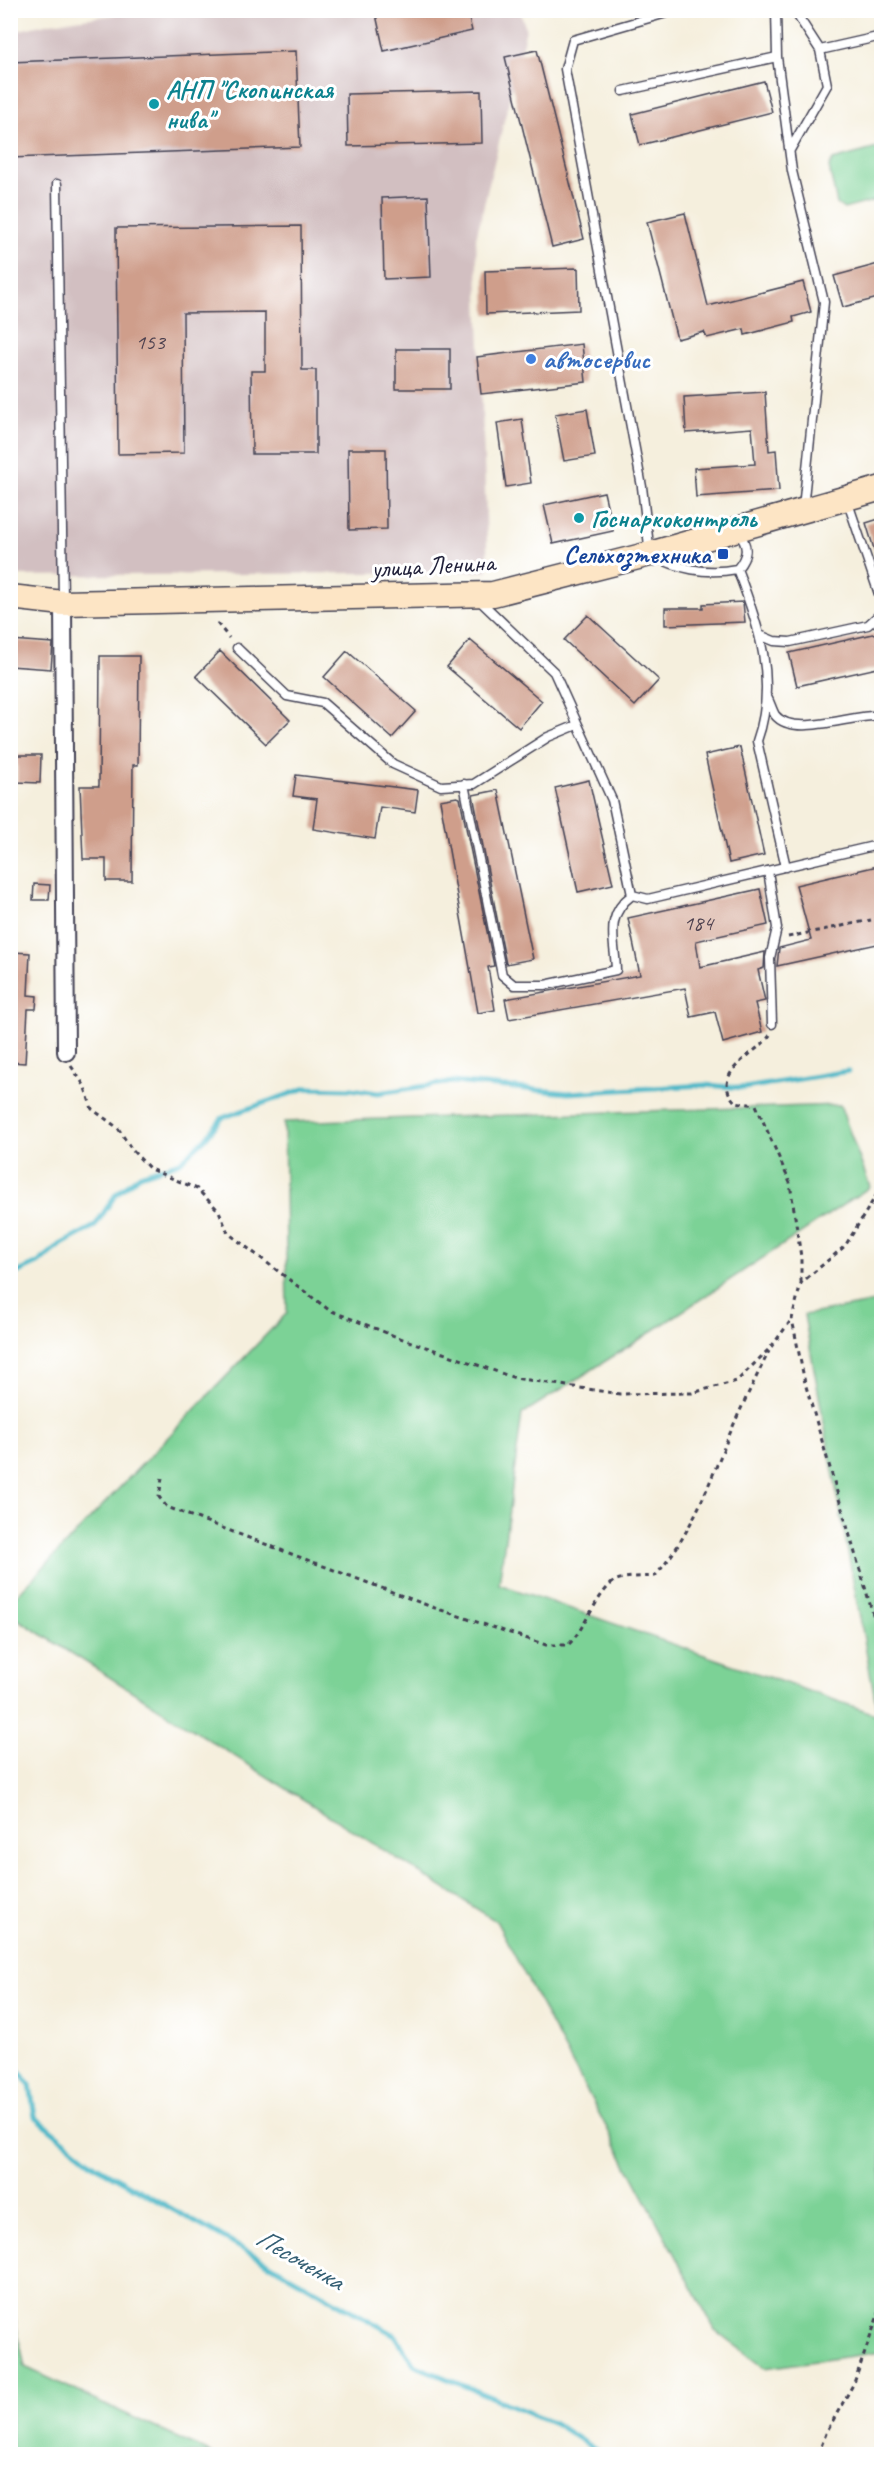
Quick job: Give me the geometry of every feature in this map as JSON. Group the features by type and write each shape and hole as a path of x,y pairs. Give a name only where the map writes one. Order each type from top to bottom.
{"street":[{"name":"улица Ленина","path":"10,597 63,603 494,594 650,554 882,488"},
{"path":"63,603 66,1052"}],"lane":[{"path":"678,10 573,40 565,69 642,487 650,554 669,564 694,571 716,573 737,570 746,558 746,545 740,534 732,530"},
{"path":"776,10 777,57 790,151 824,302 803,509"},
{"path":"790,151 827,85 819,50 794,10"},
{"path":"819,50 882,36"},
{"path":"623,91 777,57"},
{"path":"57,184 63,603"},
{"path":"762,636 774,641 790,642 868,625 880,614 880,597 846,497"},
{"path":"737,570 762,636 767,697 764,721 757,741 786,867"},
{"path":"473,594 554,672 612,800 632,895"},
{"path":"237,648 287,696 323,703 393,764 441,786 474,784 548,736 578,725"},
{"path":"767,697 776,716 790,725 815,725 868,714 882,716"},
{"path":"464,784 502,975 514,985 544,985 616,970 612,927 619,904 632,895 648,899 882,844"},
{"path":"768,871 777,928 770,958 772,1024"}],"path":[{"path":"217,623 237,648"},
{"path":"774,940 871,920"},
{"path":"66,1052 84,1085 92,1109 117,1128 132,1150 150,1168 198,1189 219,1211 228,1233 329,1310 515,1378 620,1394 692,1393 736,1381 771,1347 792,1319 801,1283 801,1257 790,1183 756,1105 735,1102 729,1091 728,1083 735,1064 763,1046 771,1034 772,1024"},
{"path":"801,1283 845,1246 882,1186"},
{"path":"792,1319 805,1383 882,1646"},
{"path":"162,1478 159,1497 167,1507 432,1607 546,1645 568,1646 577,1637 604,1592 616,1581 655,1576 668,1561 709,1486 728,1438 771,1347"},
{"path":"818,2454 827,2431 854,2383 882,2304"}],"shaded area":[{"name":"АНП \"Скопинская нива\"","path":"154,10 520,11 526,29 476,238 488,572 11,576 11,32 50,23"}],"green space":[{"path":"881,147 881,199 844,209 837,204 829,167 833,160"},
{"path":"840,1105 870,1187 645,1336 522,1414 499,1584 878,1715 804,1315 881,1301 881,2352 765,2368 715,2330 496,1921 11,1615 11,1601 287,1313 284,1122"},
{"path":"10,2296 25,2367 212,2454 11,2454"}],"building":[{"path":"375,10 467,10 472,31 384,51"},
{"path":"537,50 584,239 552,247 505,57"},
{"name":"АНП \"Скопинская нива\"","path":"296,51 300,147 10,158 10,62"},
{"path":"764,81 772,112 640,145 632,114"},
{"path":"481,91 482,143 348,146 347,94"},
{"path":"428,196 431,277 384,279 382,198"},
{"path":"685,213 708,306 803,282 811,312 793,317 794,322 745,335 744,329 707,338 704,332 677,339 647,222"},
{"path":"301,226 302,370 316,370 316,454 252,454 251,371 265,371 265,312 183,313 184,453 118,454 116,228"},
{"path":"882,263 882,297 843,307 834,276"},
{"path":"578,268 579,310 486,314 485,271"},
{"path":"582,344 586,382 481,394 477,357"},
{"path":"396,349 450,349 450,389 396,389"},
{"path":"765,392 769,451 776,450 779,491 696,497 694,468 755,464 752,428 686,433 684,397"},
{"path":"587,409 595,456 564,461 555,414"},
{"path":"522,419 531,483 506,487 497,423"},
{"path":"348,449 386,449 387,529 349,530"},
{"name":"Госнаркоконтроль","path":"604,492 613,531 553,544 544,505"},
{"path":"882,518 882,562 878,562 866,523"},
{"path":"743,602 745,622 665,625 665,608 703,608 703,604"},
{"path":"588,615 659,680 635,706 564,640"},
{"path":"882,632 882,667 797,686 789,653"},
{"path":"10,640 53,643 51,669 10,666"},
{"path":"470,640 542,701 519,728 447,667"},
{"path":"220,651 290,720 266,744 196,676"},
{"path":"347,651 416,711 392,738 324,677"},
{"path":"100,656 139,656 138,765 133,765 132,881 106,881 106,859 83,859 80,786 99,786"},
{"path":"740,747 764,855 729,863 705,755"},
{"path":"17,755 41,755 40,783 17,782"},
{"path":"296,775 418,790 415,812 380,807 375,839 313,829 317,799 293,796"},
{"path":"589,780 613,884 578,892 555,788"},
{"path":"498,790 533,959 506,964 473,795"},
{"path":"460,798 494,966 488,967 495,1010 478,1013 440,800"},
{"path":"882,865 882,943 777,966 779,948 811,940 796,885"},
{"path":"34,884 50,885 49,900 33,900"},
{"path":"760,889 768,925 696,941 700,967 765,952 764,968 758,970 765,1001 755,1003 762,1032 723,1043 715,1012 691,1017 685,988 509,1019 505,999 640,975 628,918"},
{"path":"12,952 30,953 28,995 37,996 36,1009 28,1009 25,1063 10,1062"}],"waterway":[{"path":"10,1276 38,1263 60,1245 95,1226 116,1194 140,1175 180,1162 205,1139 222,1118 306,1088 351,1089 378,1093 453,1082 568,1093 704,1085 745,1088 848,1071"},
{"name":"Песоченка","path":"10,2060 30,2085 35,2117 96,2166 395,2335 414,2365 554,2423 602,2454"}],"place":[{"name":"АНП \"Скопинская нива\"","path":"154,104"},
{"name":"автосервис","path":"531,359"},
{"name":"Госнаркоконтроль","path":"579,518"},
{"name":"Сельхозтехника","path":"723,554"}]}
